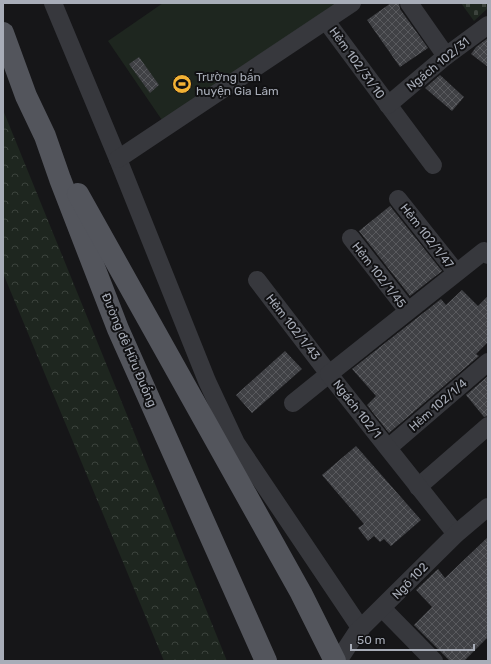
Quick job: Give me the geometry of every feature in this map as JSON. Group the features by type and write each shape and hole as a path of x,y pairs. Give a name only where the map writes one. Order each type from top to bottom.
{"main road":[{"name":"Đường đê Hữu Đuống","path":"3,33 26,96 45,136 118,329 266,661"},
{"path":"45,136 301,593 335,661"}],"street":[{"path":"53,3 118,159 207,381 236,443 361,629"},
{"path":"118,159 352,3"},
{"path":"409,3 446,56"},
{"name":"Hẻm 102/31/10","path":"326,21 433,165"},
{"name":"Ngách 102/31","path":"388,105 446,56 488,25"},
{"name":"Hẻm 102/1/47","path":"398,199 456,272"},
{"name":"Hẻm 102/1/45","path":"351,238 408,311"},
{"name":"Ngách 102/1","path":"456,534 329,374 484,251 488,255"},
{"name":"Hẻm 102/1/43","path":"257,280 329,374"},
{"name":"Hẻm 102/1/4","path":"388,448 488,362"},
{"path":"293,403 329,374"},
{"path":"418,487 488,426"},
{"name":"Ngõ 102","path":"338,661 346,647 361,629 456,534 488,508"},
{"path":"382,609 434,661"}],"green space":[{"name":"Trường bắn huyện Gia Lâm","path":"163,3 343,3 166,126 108,41"},
{"path":"461,3 488,3 488,8 474,21"},
{"path":"3,110 227,661 164,661 3,273"}],"building":[{"path":"391,3 399,3 400,9 428,48 400,67 367,20"},
{"path":"488,38 488,67 471,54 476,47"},
{"path":"139,57 159,85 150,93 129,64"},
{"path":"440,75 464,97 452,111 425,88"},
{"path":"390,206 442,271 410,296 359,231"},
{"path":"462,290 478,306 488,296 488,342 476,354 479,356 389,433 367,405 376,396 352,369 441,299 446,305"},
{"path":"285,351 302,369 252,413 236,395"},
{"path":"488,376 488,416 484,417 466,395"},
{"path":"356,446 421,520 391,546 384,539 380,542 374,536 368,541 358,528 364,524 322,475"},
{"path":"488,537 488,637 464,661 450,661 414,625 432,607 416,590 438,569 445,578"}],"place":[{"name":"Trường bắn huyện Gia Lâm","path":"182,84"}]}
